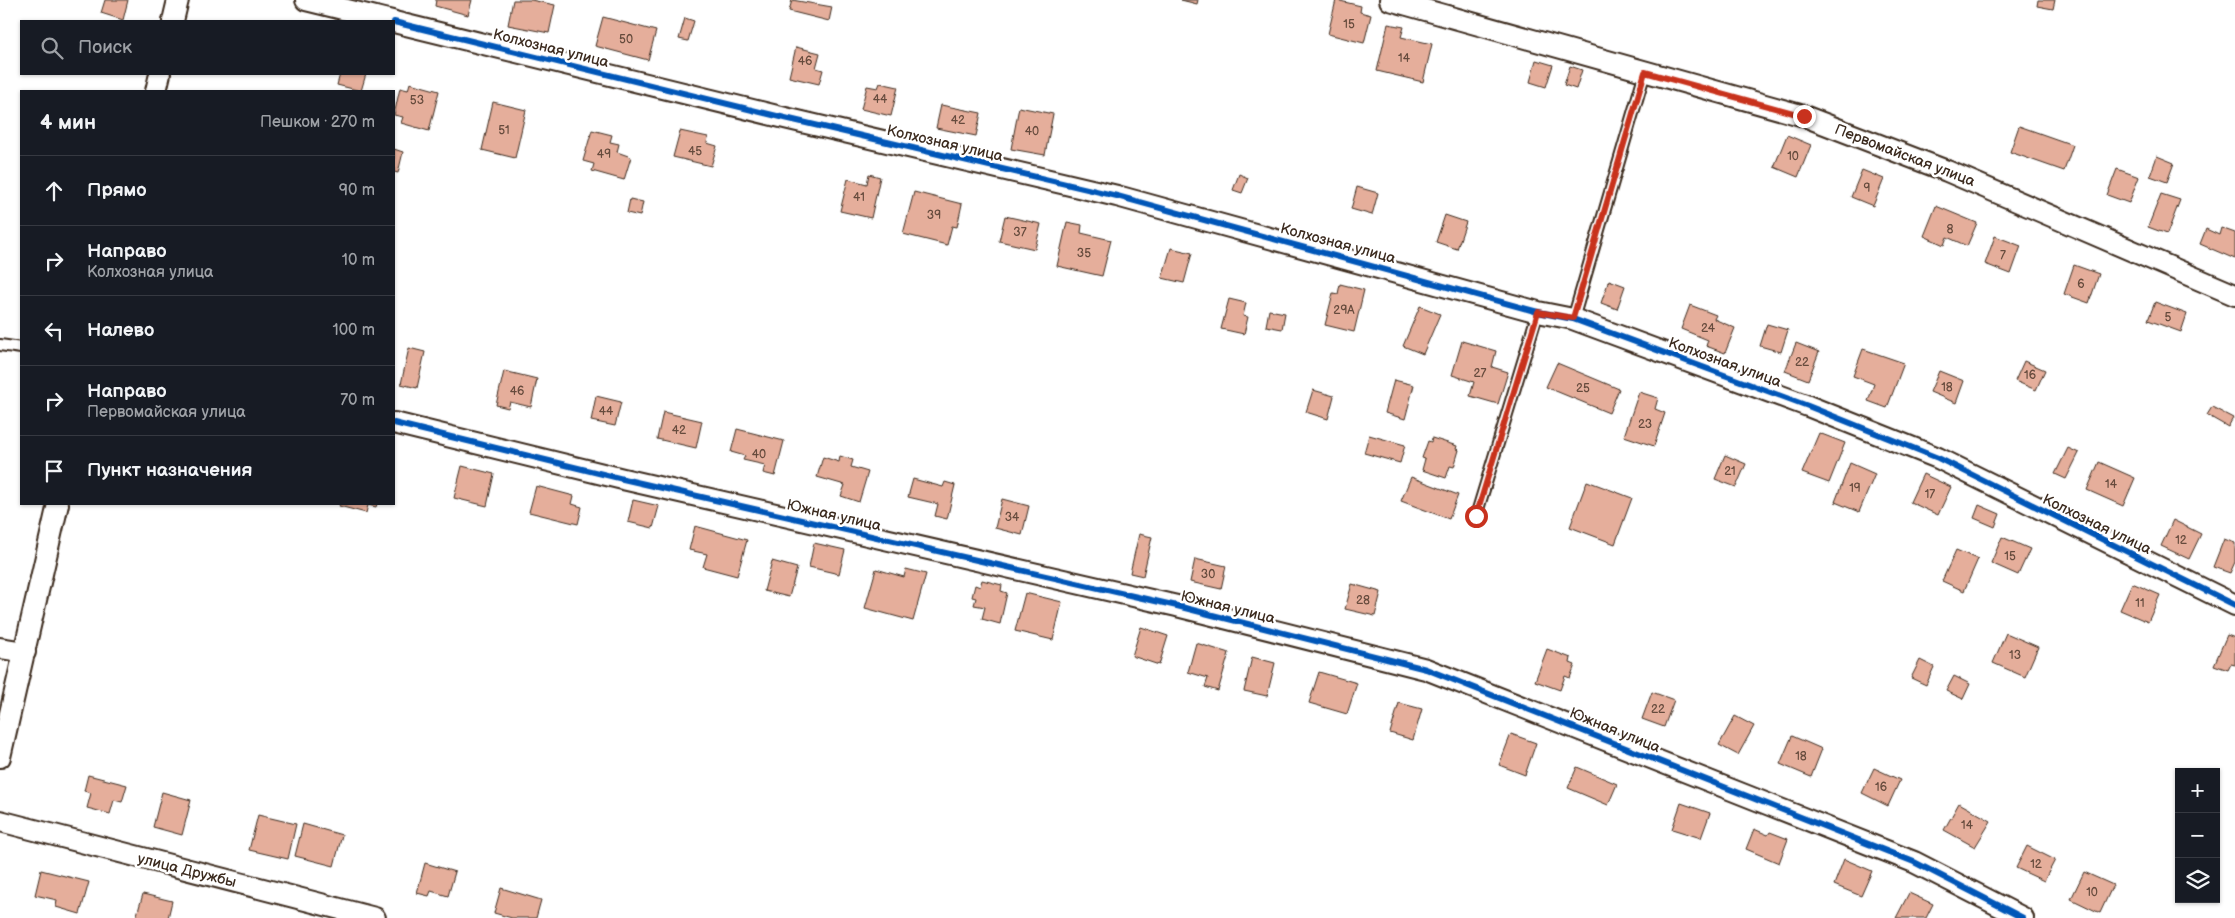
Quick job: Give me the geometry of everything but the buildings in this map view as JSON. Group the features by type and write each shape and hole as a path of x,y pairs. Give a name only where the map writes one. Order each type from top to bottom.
{"street":[{"path":"173,20 178,0"},
{"name":"Колхозная улица","path":"306,0 389,20"},
{"name":"Первомайская улица","path":"1390,0 1813,120 1947,171 2235,294"},
{"name":"Колхозная улица","path":"395,21 756,111 1117,196 1538,312 1573,318 1808,406 1938,458 2235,605"},
{"path":"156,90 160,75"},
{"name":"Южная улица","path":"395,423 622,479 1177,606 1426,669 1914,862 2024,918"},
{"path":"0,757 58,505"},
{"path":"0,648 25,652"},
{"name":"улица Дружбы","path":"0,821 375,918"}],"lane":[{"path":"1573,318 1645,72"},
{"path":"1476,516 1538,312"},
{"path":"0,345 20,348"}],"cycle path":[{"path":"395,22 785,118 1117,196 1538,312 1573,319 1808,406 1938,458 2235,605"},
{"path":"395,423 623,479 1177,606 1426,669 1914,862 2023,918"}],"route":[{"path":"1476,516 1538,312 1573,318 1645,72 1804,116"}]}
